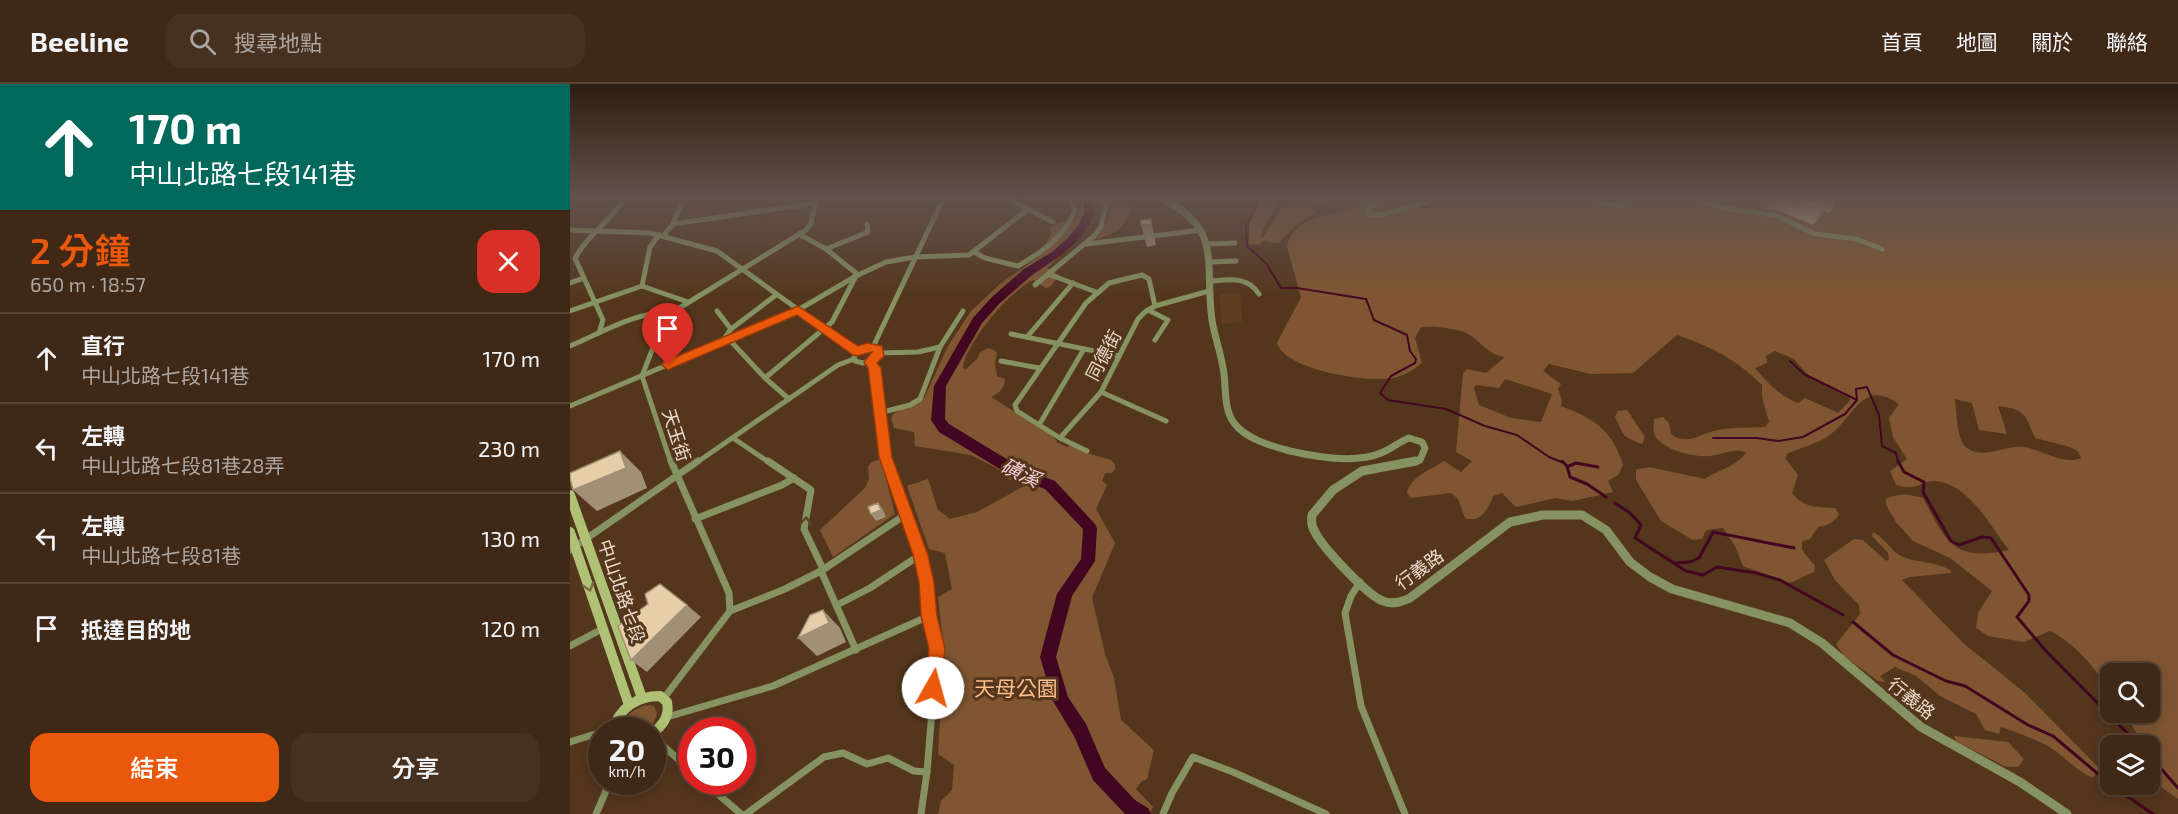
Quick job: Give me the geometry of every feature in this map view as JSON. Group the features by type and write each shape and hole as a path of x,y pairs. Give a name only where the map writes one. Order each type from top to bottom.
{"main road":[{"name":"中山北路七段","path":"570,495 642,698"},
{"name":"中山北路七段","path":"570,532 572,550 629,705"},
{"path":"618,717 629,705 642,698 655,696 664,699 669,706 667,717"}],"street":[{"path":"599,231 575,258 603,320 599,333"},
{"path":"611,231 661,236 717,251 824,328 855,355 860,363 870,362 879,353 918,352 940,347"},
{"path":"642,286 650,247 666,231"},
{"path":"642,376 659,332 673,312 803,231"},
{"path":"826,249 868,231"},
{"path":"572,550 838,365 873,347 892,311 927,231"},
{"path":"570,406 798,310 856,276 886,262 915,257 969,255 1000,231"},
{"path":"974,252 985,258 1018,266 1044,251 1064,231"},
{"path":"1035,285 1086,244 1097,231"},
{"path":"1086,244 1193,231"},
{"name":"行義路","path":"1202,231 1208,244 1212,321 1223,364 1229,416 1242,431 1281,448 1309,454 1374,456 1409,438 1422,442 1425,448 1420,460 1367,469 1356,474 1331,492 1312,512 1310,519 1316,534 1379,600 1400,603 1410,598 1510,522 1543,514 1582,515 1606,531 1630,562 1650,577 1704,600 1790,623 1822,644 1921,727 2020,782 2067,814"},
{"path":"1809,231 1815,234 1856,239 1882,249"},
{"path":"799,234 826,249 856,273 856,276"},
{"path":"1208,244 1235,243"},
{"path":"1210,262 1236,261"},
{"path":"1048,274 1096,292"},
{"path":"1087,451 1060,438 1015,408 1056,343 1080,309 1096,292 1109,283 1145,275 1149,279 1155,306"},
{"path":"765,378 832,322 856,276"},
{"path":"570,283 584,278"},
{"path":"1209,281 1249,280 1255,285 1259,294"},
{"path":"1027,337 1073,283"},
{"path":"570,311 642,286 687,302"},
{"name":"同德街","path":"1060,438 1101,392 1138,319 1155,306 1209,291"},
{"path":"776,295 731,329 726,336 727,340 789,399"},
{"path":"570,346 661,310 673,312"},
{"path":"1148,310 1168,320 1155,340"},
{"path":"717,311 731,329"},
{"path":"879,413 910,405 920,399 940,347 963,311"},
{"path":"1011,334 1119,356"},
{"path":"873,347 878,349 879,353"},
{"path":"1039,424 1084,349"},
{"path":"1000,361 1039,368"},
{"path":"870,362 874,368 885,457 920,555 926,582 929,616 937,649 928,726 927,772 921,814"},
{"name":"天玉街","path":"642,376 676,477 729,593 730,611"},
{"path":"1101,392 1166,421"},
{"path":"733,438 811,490 804,529 856,650"},
{"path":"695,519 782,485 794,478"},
{"path":"664,699 730,611 784,589 822,570 905,515"},
{"path":"837,605 870,588 920,555"},
{"path":"1360,582 1351,596 1346,613 1361,706 1405,814"},
{"path":"667,717 773,686 929,616"},
{"path":"570,646 602,629"},
{"path":"570,742 588,736"},
{"path":"666,748 678,759"},
{"path":"746,814 824,757 843,753 867,764 880,758 895,759 912,771 927,772"},
{"path":"1164,812 1172,792 1193,757 1242,776 1326,814"},
{"path":"596,814 604,795"},
{"path":"719,795 741,814"}],"shaded area":[{"path":"1240,292 1242,322 1222,324 1219,295"}],"green space":[{"name":"天母公園","path":"1051,231 1083,231 1047,268 1059,275 1050,287 1046,288 1033,280 1013,295 980,332 966,357 963,368 966,369 977,359 980,352 988,348 994,350 997,353 995,364 997,376 1005,379 1001,390 991,397 1052,435 1058,443 1067,447 1071,445 1087,453 1111,460 1115,464 1112,473 1105,473 1102,481 1107,485 1096,509 1115,543 1092,598 1105,654 1114,678 1121,720 1154,750 1147,779 1141,782 1136,789 1153,807 1149,814 938,814 941,801 952,790 954,765 938,754 944,650 938,597 952,589 945,553 929,549 907,486 928,479 938,510 950,519 977,512 1026,485 1006,478 996,468 971,455 915,446 914,432 894,428 891,418 894,413 924,398 948,346 971,311 1000,284 1038,257"},
{"path":"1101,231 1116,231 1109,235 1096,239"},
{"path":"1249,231 1263,231 1262,239 1267,231 1290,231 1279,243 1264,241 1259,245 1249,244"},
{"path":"1295,231 2178,231 2178,799 2160,786 2160,735 2138,735 2130,723 2160,723 2160,663 2100,663 2100,676 2068,642 2050,631 2024,642 1988,636 1976,628 1978,613 1992,591 1950,558 1913,541 1896,522 1886,505 1886,499 1900,495 1923,498 1939,527 1954,545 1964,551 1975,553 2009,550 1978,508 1959,490 1936,481 1914,487 1896,485 1890,471 1907,459 1893,437 1889,418 1899,404 1876,395 1867,398 1827,437 1787,454 1785,458 1798,475 1792,493 1796,498 1817,507 1835,508 1839,514 1833,522 1818,527 1810,539 1802,541 1802,550 1815,566 1814,572 1790,583 1743,566 1735,546 1723,528 1706,530 1702,539 1693,540 1661,521 1636,480 1636,470 1649,467 1705,479 1733,464 1746,452 1731,451 1703,456 1686,454 1669,448 1657,439 1654,419 1663,417 1669,423 1671,434 1682,439 1694,438 1723,429 1765,427 1769,422 1762,397 1762,385 1743,368 1723,355 1677,335 1633,373 1591,374 1549,364 1543,371 1561,384 1558,389 1562,400 1561,406 1601,427 1619,453 1623,465 1618,475 1608,481 1613,492 1573,501 1555,498 1516,507 1502,493 1493,496 1486,510 1479,517 1465,518 1458,499 1451,493 1411,498 1407,493 1417,478 1444,461 1461,472 1472,461 1456,452 1463,373 1467,369 1486,373 1505,357 1487,350 1475,338 1464,332 1449,328 1421,327 1415,338 1422,363 1397,377 1381,379 1347,376 1295,361 1283,352 1277,343 1301,297 1287,247 1290,237","holes":["1775,351 1794,359 1807,374 1851,399 1838,413 1805,398 1798,403 1779,393 1755,368 1767,363 1766,356","1505,379 1552,394 1541,422 1511,418 1479,405 1474,388 1476,385 1499,388","1955,399 1972,403 1979,430 2007,434 1998,406 2014,409 2026,418 2035,438 2070,447 2078,451 2081,458 2067,460 2022,447 1980,453 1967,448 1961,439"]},
{"path":"1627,410 1645,437 1642,444 1629,439 1624,434 1615,417 1618,411"},
{"path":"881,459 895,514 833,557 820,530 865,488 869,479 868,466"},
{"path":"1873,532 1901,556 1939,565 1951,571 1951,573 1910,577 1902,580 1963,643 2024,692 2099,768 2093,778 2077,769 2054,750 2035,740 2001,727 1999,734 1985,730 1976,714 1940,696 1916,676 1895,667 1880,676 1885,682 1878,681 1843,655 1836,644 1860,614 1859,605 1835,580 1824,560 1854,539 1863,540 1886,561 1889,559 1888,553 1872,536"},
{"path":"654,706 657,713 656,717 626,717 639,708"},
{"path":"1954,736 2008,742 2024,759 2018,767 2006,767 1956,741"}],"building":[{"path":"620,451 626,468 573,490 570,473"},
{"path":"878,503 881,510 871,514 868,507"},
{"path":"660,584 687,605 631,660 618,626 648,604 645,594"},
{"path":"823,610 829,623 798,638 810,615"}],"waterway":[{"name":"磺溪","path":"1079,231 1056,254 1028,272 996,300 977,321 940,386 938,420 944,428 1018,473 1050,485 1090,528 1088,561 1065,594 1048,657 1061,701 1080,730 1099,774 1129,806 1142,814"},
{"path":"1246,231 1247,246 1266,263 1281,288 1297,288 1366,299 1374,320 1407,335 1410,351 1416,359 1415,363 1391,376 1380,393 1388,400 1446,409 1485,426 1517,435 1549,457 1564,463"},
{"path":"1790,361 1804,374 1857,400"},
{"path":"1857,400 1856,389 1867,387 1879,415 1882,446 1896,453 1898,463"},
{"path":"1713,438 1757,438 1778,441 1803,437 1845,414 1857,400"},
{"path":"1898,461 1904,472 1924,482 1923,492 1951,541 1959,545 1982,537 1991,538 2029,595 2029,601 2017,617 2046,651 2129,735"},
{"path":"1564,463 1570,477 1587,484 1606,497"},
{"path":"1569,466 1576,463 1598,467"},
{"path":"1615,503 1630,513 1641,525 1635,538 1686,571 1703,575 1717,567 1756,573 1780,580 1843,615"},
{"path":"1675,563 1690,562 1699,558 1713,532 1794,548"},
{"path":"1853,622 1893,655 1946,681 1965,686 2028,725 2053,736 2100,776"},
{"path":"2160,767 2178,788"},
{"path":"2125,795 2153,814"}],"route":[{"path":"668,365 798,310 857,352 867,347 878,349 878,356 870,362 874,368 885,457 920,555 926,582 929,616 937,649 933,688"}]}
